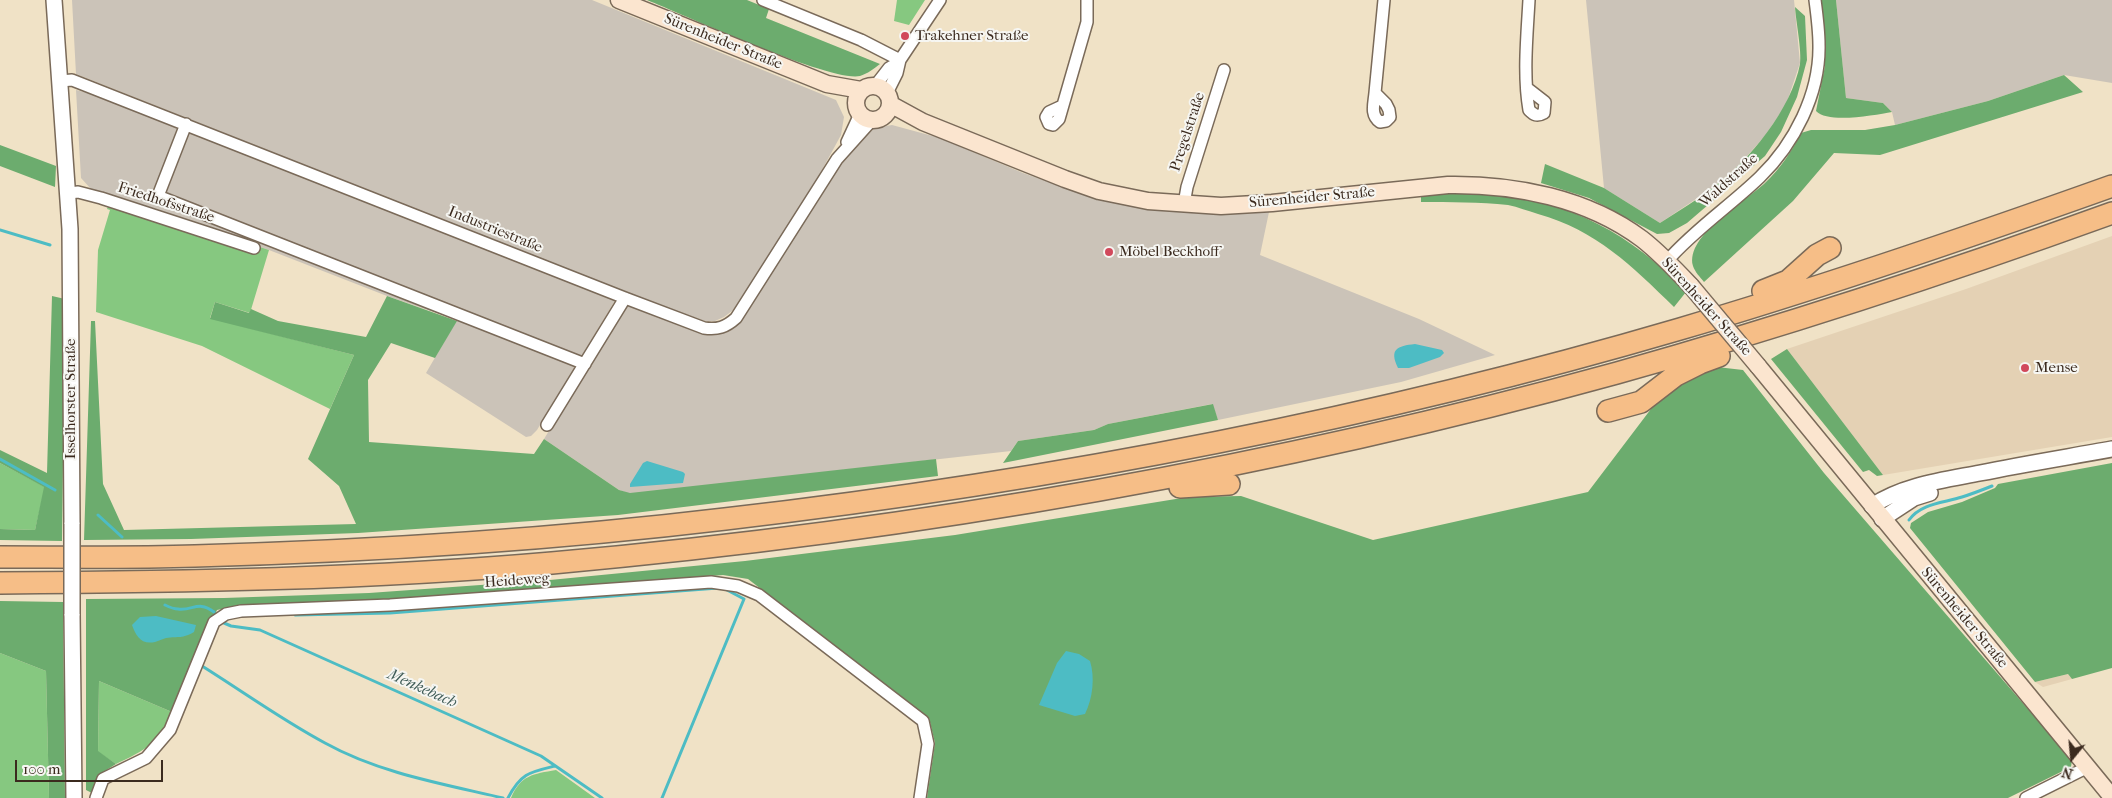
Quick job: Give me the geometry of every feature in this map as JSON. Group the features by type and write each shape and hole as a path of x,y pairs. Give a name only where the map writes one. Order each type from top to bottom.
{"highway":[{"path":"0,557 191,556 364,549 635,529 845,504 1071,469 1278,429 1456,388 1676,330 1817,287 1972,236 2112,186"},
{"path":"0,583 193,582 370,575 551,563 726,545 884,524 1041,500 1290,453 1615,374 1768,329 1918,281 2112,213"},
{"path":"1676,330 1689,314 1768,290 1788,281 1817,255 1830,248"},
{"path":"1608,411 1641,402 1676,375 1700,362 1762,342 1768,329"},
{"path":"1125,485 1142,494 1183,487 1229,484"}],"main road":[{"name":"Sürenheider Straße","path":"619,0 873,103 1099,191 1148,201 1221,206 1272,203 1448,185 1490,185 1543,194 1584,208 1624,228 1642,239 1692,286 2112,797"}],"street":[{"name":"Isselhorster Straße","path":"54,0 69,193 74,798"},
{"path":"763,0 861,40 899,61"},
{"path":"873,103 889,68 899,61 940,0"},
{"path":"1062,106 1087,22 1087,0"},
{"path":"1375,93 1384,0"},
{"path":"1527,88 1528,0"},
{"name":"Waldstraße","path":"1667,261 1707,221 1760,177 1773,163 1795,131 1809,102 1818,64 1819,46 1815,0"},
{"name":"Pregelstraße","path":"1184,204 1187,186 1224,70"},
{"name":"Industriestraße","path":"60,81 72,80 625,298 704,328 714,329 727,326 736,318 873,103"},
{"path":"186,124 158,196 585,364"},
{"name":"Friedhofsstraße","path":"69,193 78,192 101,198 254,248"},
{"path":"547,425 625,298"},
{"path":"1872,506 1885,497 1941,480 2112,449"},
{"path":"1882,519 1914,498 2005,468"},
{"name":"Heideweg","path":"96,798 103,779 146,758 170,730 214,622 226,614 241,610 390,605 711,582 738,586 760,595 923,721 928,744 920,798"},
{"path":"2026,798 2088,767"}],"shaded area":[{"path":"72,0 592,0 836,100 844,117 841,135 816,181 740,302 724,317 715,321 705,321 631,295 76,74"},
{"path":"1586,0 1794,0 1800,63 1786,105 1764,137 1739,165 1714,187 1660,223 1604,188"},
{"path":"1836,0 2112,0 2112,83 2064,75 1988,101 1895,125 1892,112 1883,103 1846,98"},
{"path":"76,90 100,96 616,299 537,430 531,436 526,437 426,373 457,320 387,296 269,250 111,198 91,189 81,178"},
{"path":"892,125 940,138 1023,173 1097,199 1148,209 1193,213 1239,214 1269,212 1260,255 1419,319 1495,355 1401,382 1218,420 1212,404 1108,424 1094,430 1018,441 1011,451 630,494 619,490 544,439 626,304 707,335 717,335 731,330 741,320 855,143 875,128"},
{"path":"2112,236 2112,437 1883,475 1787,349 1966,289"},
{"path":"2068,674 2072,679 2043,687 2035,682"}],"green space":[{"path":"647,0 747,0 769,9 766,18 880,64 860,76 844,75 820,69 756,46"},
{"path":"897,0 925,0 909,25 894,21"},
{"path":"1821,0 1836,0 1846,98 1883,103 1892,112 1841,118 1822,115 1816,111 1825,66"},
{"path":"1795,7 1805,16 1807,60 1797,97 1781,132 1765,156 1687,223 1669,233 1657,234 1589,198 1541,183 1545,164 1604,188 1660,223 1714,187 1741,163 1754,148 1779,115 1788,98 1800,64 1800,44"},
{"path":"2064,75 2083,92 1880,155 1834,153 1793,201 1704,282 1694,268 1693,254 1698,242 1719,220 1776,172 1801,133 1811,130 1865,130 1895,125 1988,101"},
{"path":"0,145 56,166 55,187 0,166"},
{"path":"1486,192 1520,197 1574,213 1598,224 1644,253 1686,292 1674,307 1612,251 1578,230 1559,221 1508,205 1421,202 1421,195"},
{"path":"111,198 269,250 250,313 215,302 210,318 354,355 330,409 202,346 96,312 98,250 110,210 107,209"},
{"path":"52,296 65,299 62,541 0,540 0,529 35,530 44,487 0,463 0,450 47,473"},
{"path":"387,296 457,321 435,358 391,343 368,380 369,442 534,454 544,439 619,490 630,493 936,459 938,476 618,515 358,533 191,539 84,540 91,321 95,321 103,484 124,530 356,524 339,486 308,459 354,355 210,319 215,302 249,313 251,309 278,321 366,337"},
{"path":"1787,349 1883,475 1877,476 1869,470 1863,472 1771,359"},
{"path":"1717,367 1743,370 1824,473 2072,760 2071,767 2008,798 927,798 935,743 929,718 748,579 723,575 391,602 243,605 217,610 172,712 99,681 98,751 116,764 100,774 92,793 86,790 86,599 224,598 369,593 550,580 745,561 955,535 1188,497 1241,496 1373,540 1588,492 1654,405 1670,390"},
{"path":"1213,404 1218,420 1003,463 1018,441 1094,430 1108,424"},
{"path":"0,463 45,487 35,530 0,529"},
{"path":"2112,463 2112,668 2072,679 2068,674 2035,682 1910,528 1911,523 1928,512 1962,502 1995,488 1998,484"},
{"path":"0,601 63,602 65,798 49,798 46,671 0,653"},
{"path":"0,653 46,671 49,798 0,798"},
{"path":"99,681 172,712 163,731 157,738 143,750 116,764 98,752"},
{"path":"556,770 595,798 511,798 519,784 524,780 534,775"}],"water":[{"path":"1415,344 1442,350 1444,353 1440,357 1409,368 1398,368 1394,357 1396,350 1399,347"},
{"path":"647,461 683,472 685,474 683,483 630,487 643,463"},
{"path":"156,616 196,625 194,632 150,643 143,641 137,636 132,625 140,617"},
{"path":"1066,651 1079,654 1090,661 1092,688 1085,714 1075,716 1039,705 1057,663"}],"waterway":[{"path":"0,230 50,245"},
{"name":"Menkebach","path":"0,459 55,490"},
{"path":"1909,520 1914,514 1933,504 1966,496 1992,486"},
{"name":"Menkebach","path":"98,515 122,537"},
{"path":"295,615 390,613 718,588"},
{"path":"662,798 744,599 727,590"},
{"name":"Menkebach","path":"165,605 178,609 200,606 214,612"},
{"name":"Menkebach","path":"224,623 231,626 260,630 541,756 602,798"},
{"path":"202,666 293,725 346,753 389,770 503,798"},
{"path":"508,798 522,778 533,772 555,766"}],"place":[{"name":"Trakehner Straße","path":"905,36"},
{"name":"Möbel Beckhoff","path":"1109,252"},
{"name":"Mense","path":"2025,368"}]}
